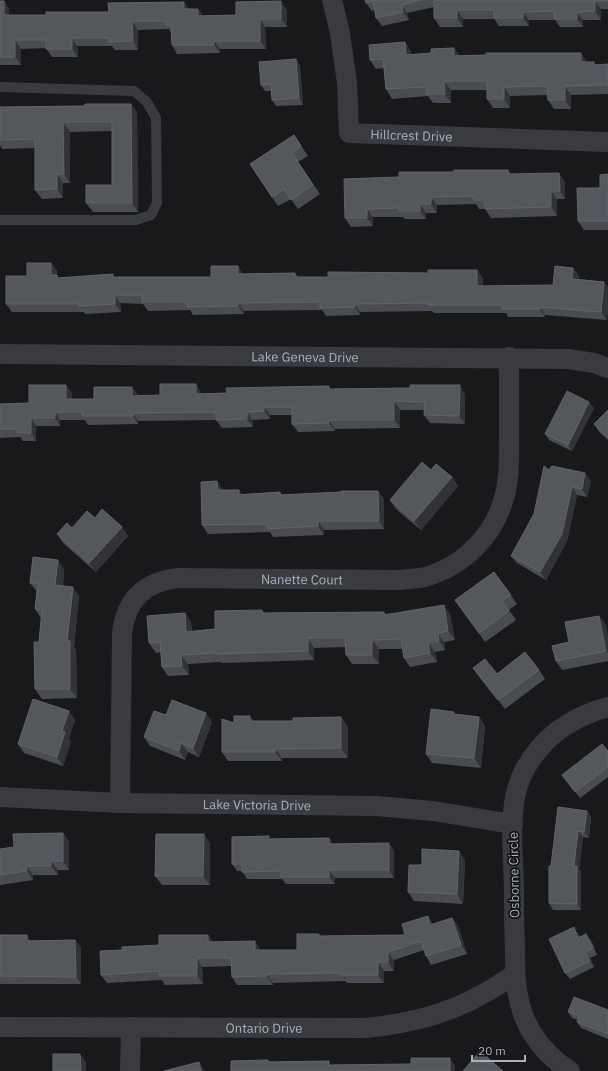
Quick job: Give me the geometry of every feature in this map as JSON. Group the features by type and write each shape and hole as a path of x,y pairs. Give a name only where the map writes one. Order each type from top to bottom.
{"street":[{"name":"Hillcrest Drive","path":"332,0 340,33 347,83 349,133 608,142"},
{"name":"Lake Geneva Drive","path":"0,354 509,357 568,359 594,363 608,368"},
{"name":"Nanette Court","path":"120,803 123,620 128,608 142,591 153,584 178,578 411,579 437,573 461,560 471,552 489,532 496,520 505,495 508,469 509,357"},
{"name":"Osborne Circle","path":"570,1071 544,1049 528,1027 519,1001 515,974 513,824 515,797 528,765 539,748 548,738 570,722 608,707"},
{"name":"Lake Victoria Drive","path":"0,797 120,803 376,806 433,811 513,824"},
{"name":"Ontario Drive","path":"0,1026 366,1028 390,1026 426,1019 460,1006 482,995 515,974"},
{"path":"130,1071 131,1027"}],"lane":[{"path":"0,87 134,91 146,102 156,118 157,203 151,215 136,220 0,220"}],"building":[{"path":"365,0 421,0 402,5 403,12 376,18 373,1 366,3"},
{"path":"434,0 608,1 595,1 595,11 577,12 577,19 554,19 554,11 523,12 523,18 494,18 494,10 457,10 457,18 434,18"},
{"path":"0,1 4,1 4,15 46,15 46,12 109,12 108,3 184,2 184,9 198,9 198,16 236,15 236,2 281,1 281,19 260,19 260,41 214,41 214,45 172,45 171,25 166,25 166,21 132,21 133,41 109,42 109,38 72,38 72,49 46,49 46,40 15,40 15,57 0,57"},
{"path":"405,42 406,55 431,53 431,49 454,48 454,56 486,55 486,53 581,53 581,62 594,62 594,65 608,64 608,85 565,86 565,100 548,100 547,86 504,87 504,99 487,99 487,81 444,81 445,94 426,94 426,87 386,89 383,59 370,60 369,45"},
{"path":"296,59 299,98 272,100 271,84 261,85 259,62"},
{"path":"85,104 131,104 132,203 86,203 86,185 112,185 112,122 63,122 64,174 57,174 57,189 35,190 35,139 0,140 0,107 85,106"},
{"path":"294,135 301,146 292,153 313,185 291,200 284,189 272,197 250,164"},
{"path":"454,170 508,170 508,174 559,173 560,191 551,191 551,207 485,209 484,200 474,200 473,196 431,197 431,204 420,204 420,211 399,211 399,208 367,209 367,218 345,218 344,179 399,177 399,172 454,172"},
{"path":"608,174 608,221 578,221 577,188 600,188 600,175"},
{"path":"27,263 51,263 51,275 57,275 57,278 113,274 113,277 211,277 211,266 238,266 238,274 295,273 295,277 328,277 328,272 428,273 428,270 477,270 477,286 553,285 555,266 573,268 572,279 604,282 601,312 540,307 540,309 502,309 502,305 428,305 428,303 355,304 355,307 320,308 320,302 238,303 238,306 187,307 187,302 142,302 142,295 115,295 115,304 79,306 79,304 6,304 6,276 27,276"},
{"path":"160,384 196,384 196,394 227,393 226,388 329,386 329,389 410,388 410,385 460,385 459,416 424,415 425,402 394,401 394,420 329,420 329,423 292,424 292,407 264,407 264,411 247,412 247,419 216,420 216,412 133,413 133,416 82,416 82,412 55,412 55,418 31,418 31,433 17,433 17,429 0,429 0,404 29,403 29,385 66,385 66,399 94,399 94,387 132,387 132,396 160,395"},
{"path":"567,391 589,402 568,445 545,434"},
{"path":"608,410 608,438 594,424"},
{"path":"422,462 431,470 436,464 452,477 414,521 390,500"},
{"path":"544,466 549,470 552,466 585,473 582,489 572,487 562,534 540,572 511,556 534,514"},
{"path":"217,481 218,490 239,490 239,495 280,492 280,495 341,491 378,491 379,521 318,521 318,526 267,529 267,524 202,525 201,482"},
{"path":"102,509 122,527 89,563 57,534 67,523 72,528 87,511 95,518"},
{"path":"33,557 58,560 55,585 73,587 67,641 70,641 70,689 35,689 34,642 39,642 42,610 35,609 38,583 30,583"},
{"path":"494,572 511,595 502,601 509,611 479,633 455,600"},
{"path":"444,605 448,631 438,633 439,641 428,643 430,653 404,658 401,639 372,640 372,655 346,655 345,638 308,638 308,651 181,655 182,666 162,667 160,642 149,643 147,616 185,613 186,632 215,629 215,611 262,610 262,613 384,612 384,615"},
{"path":"599,616 606,651 556,661 552,646 569,642 565,622"},
{"path":"525,652 539,670 498,700 473,668 485,659 497,674"},
{"path":"33,699 69,711 62,731 65,732 57,757 18,744"},
{"path":"172,700 206,713 193,748 181,743 179,751 144,737 154,711 166,715"},
{"path":"431,709 479,717 474,758 426,754"},
{"path":"234,716 250,716 250,721 293,721 293,718 341,717 341,748 275,749 275,752 222,752 222,719 234,723"},
{"path":"602,744 608,751 608,767 575,792 562,775"},
{"path":"558,807 587,811 584,832 578,831 574,866 577,866 577,904 549,903 549,866 551,866"},
{"path":"63,833 63,861 51,861 51,866 27,866 27,871 0,875 0,849 14,847 13,834"},
{"path":"156,834 204,834 203,876 155,876"},
{"path":"269,836 269,839 329,838 329,844 389,843 389,870 329,870 329,877 281,877 281,871 242,872 242,864 232,864 232,837"},
{"path":"422,849 459,851 457,894 408,892 409,865 422,865"},
{"path":"428,916 430,925 452,918 461,945 426,956 421,941 388,952 388,962 378,962 378,975 341,975 341,973 267,974 267,976 232,977 231,958 197,958 197,976 159,976 159,971 101,975 100,951 122,950 122,947 159,945 159,935 208,935 208,942 255,941 255,950 297,950 297,934 319,934 319,936 405,935 402,924"},
{"path":"574,927 578,938 586,934 593,948 585,952 590,961 565,973 549,939"},
{"path":"0,935 27,935 27,941 75,940 76,977 0,976"},
{"path":"574,997 608,1010 608,1034 577,1022 579,1016 568,1012"},
{"path":"480,1051 503,1071 463,1071"},
{"path":"53,1054 80,1054 81,1071 53,1071"},
{"path":"411,1058 450,1058 450,1071 231,1071 231,1061 329,1061 329,1065 411,1064"},
{"path":"199,1062 201,1071 164,1071"}]}
